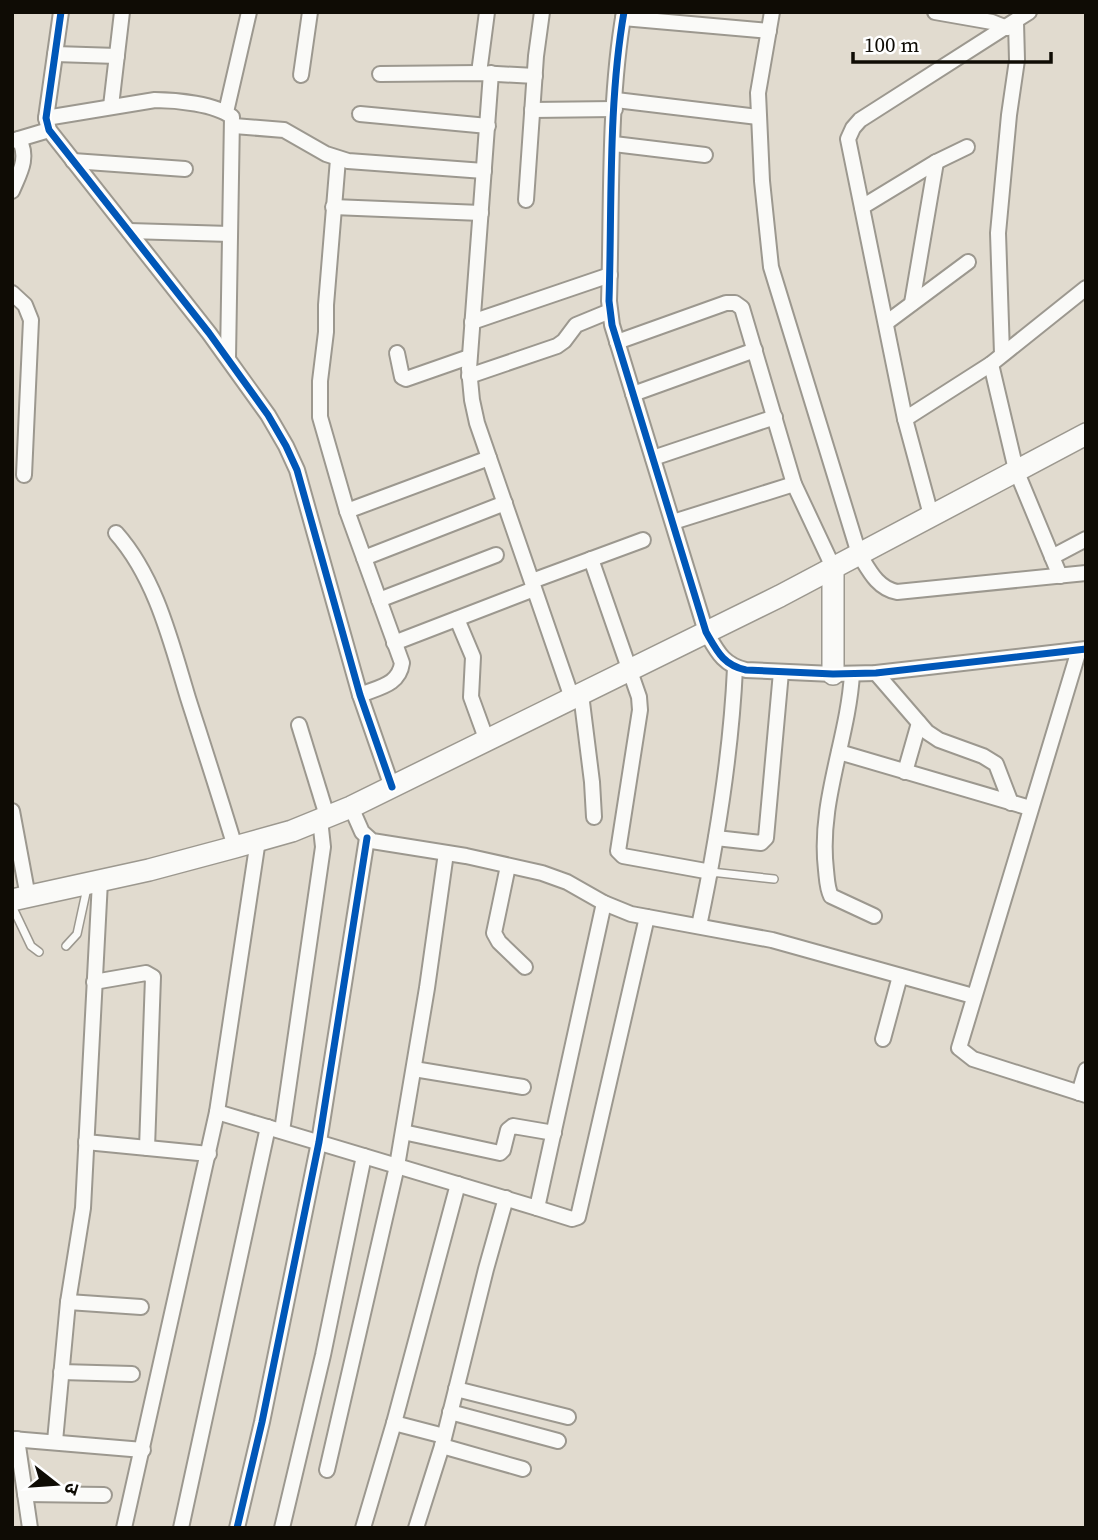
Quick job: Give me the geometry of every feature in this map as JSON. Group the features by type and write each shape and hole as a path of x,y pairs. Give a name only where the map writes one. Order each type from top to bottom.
{"main road":[{"path":"18,901 149,870 292,831 351,807 780,596 1086,434"},
{"path":"833,567 834,674"}],"street":[{"path":"61,12 48,124 73,160 228,358 286,446 297,470 359,695 392,788"},
{"path":"111,106 122,12"},
{"path":"226,112 249,12"},
{"path":"301,75 310,12"},
{"path":"526,200 542,12"},
{"path":"772,12 758,93 762,181 771,267 859,554 878,583 886,590 897,592 1086,573"},
{"path":"935,12 1012,25"},
{"path":"931,515 905,419 849,139 856,124 1029,12"},
{"path":"483,13 488,127 469,376 477,423 533,585 577,696 593,782 594,817"},
{"path":"769,31 624,15 616,104 610,275 610,312 617,342 706,632 720,657 735,668 834,674 876,673 1082,649 1030,808 959,1048 973,1059 1082,1094 1086,1070"},
{"path":"1012,25 1018,36 1017,60 998,233 997,359 1016,470 1060,576"},
{"path":"55,54 117,56"},
{"path":"380,74 485,73 535,76"},
{"path":"12,191 25,157 24,149 15,140 48,124 132,102 172,100 226,112 232,117 234,126 228,358"},
{"path":"532,110 616,104 758,117"},
{"path":"360,114 488,127"},
{"path":"234,126 284,130 338,159 484,171"},
{"path":"614,144 705,155"},
{"path":"862,207 936,162 967,147"},
{"path":"338,159 326,332 318,400 320,417 348,511 402,663 401,674 395,680 359,695"},
{"path":"73,160 185,169"},
{"path":"912,303 936,162"},
{"path":"333,207 481,214"},
{"path":"129,231 230,234"},
{"path":"886,323 968,262"},
{"path":"472,322 610,275"},
{"path":"905,419 997,359 1086,288"},
{"path":"12,293 25,305 31,320 24,475"},
{"path":"617,342 726,303 735,303 741,308 794,484 833,567"},
{"path":"469,376 557,345 564,341 576,326 610,312"},
{"path":"633,394 755,350"},
{"path":"397,353 402,377 406,379 470,357"},
{"path":"653,458 775,417"},
{"path":"348,511 489,458"},
{"path":"673,522 794,484"},
{"path":"364,558 505,503"},
{"path":"116,533 131,549 144,570 174,652 235,847"},
{"path":"1052,557 1086,539"},
{"path":"394,643 457,619 591,559 643,540"},
{"path":"379,600 495,555"},
{"path":"591,559 639,697 640,710 618,851 623,856 711,872"},
{"path":"457,619 473,657 471,697 487,741"},
{"path":"699,926 711,872 730,754 735,668"},
{"path":"716,838 761,843 766,838 781,671"},
{"path":"876,673 919,723 939,740 990,760 1001,774 1011,803"},
{"path":"834,674 850,702 829,790 825,821 824,861 828,891 835,899 874,916"},
{"path":"905,772 919,723"},
{"path":"181,1528 275,1129 323,847 324,817 299,725"},
{"path":"839,752 1030,808"},
{"path":"351,807 367,838 372,841 508,866 567,882 604,903 631,914 772,940 973,996"},
{"path":"12,811 18,901"},
{"path":"237,1528 262,1422 319,1142 367,838"},
{"path":"124,1528 209,1154 258,840"},
{"path":"327,1470 397,1166 446,853"},
{"path":"508,866 494,933 499,942 525,967"},
{"path":"54,1441 68,1302 83,1208 94,982 94,882"},
{"path":"537,1208 604,903"},
{"path":"217,1112 572,1219 578,1217 647,917"},
{"path":"94,982 146,973 153,977 147,1148"},
{"path":"883,1039 900,976"},
{"path":"414,1069 523,1087"},
{"path":"403,1132 500,1153 508,1129 513,1126 554,1133"},
{"path":"86,1142 209,1154"},
{"path":"282,1528 323,1355 364,1156"},
{"path":"363,1528 458,1184"},
{"path":"416,1528 443,1441 506,1198"},
{"path":"68,1302 141,1307"},
{"path":"61,1372 132,1374"},
{"path":"456,1388 568,1417"},
{"path":"450,1412 558,1441"},
{"path":"394,1423 523,1469"},
{"path":"30,1528 15,1439 143,1450"},
{"path":"25,1493 104,1495"}],"lane":[{"path":"711,872 774,879"},
{"path":"66,946 77,934 94,882"},
{"path":"18,901 31,946 39,952"}],"cycle path":[{"path":"61,12 46,118 49,130 209,333 268,415 286,446 297,470 360,695 392,787"},
{"path":"624,12 613,119 609,301 612,325 706,632 717,651 732,665 746,670 833,674 876,673 1086,649"},
{"path":"237,1528 262,1422 319,1142 367,838"}]}
